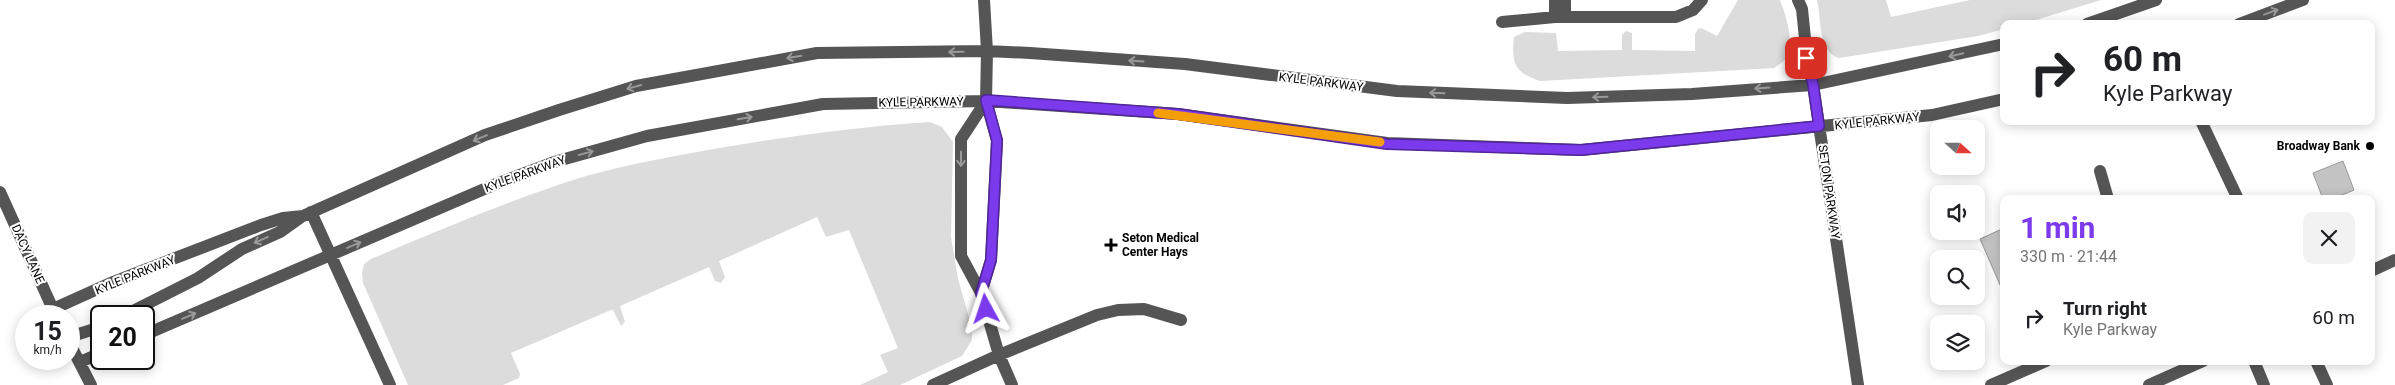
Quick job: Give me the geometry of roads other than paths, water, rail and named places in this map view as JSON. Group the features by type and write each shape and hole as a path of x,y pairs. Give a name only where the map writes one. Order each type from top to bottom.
{"street":[{"path":"981,293 991,260 997,140 986,100 987,51 984,0"},
{"path":"1555,0 1560,17"},
{"path":"1560,17 1565,0"},
{"path":"1502,22 1560,17 1676,17 1693,10 1702,0"},
{"name":"SETON PARKWAY","path":"1798,0 1802,9 1806,58 1813,84 1858,385"},
{"path":"2098,20 2156,0"},
{"path":"2250,20 2303,0"},
{"name":"KYLE PARKWAY","path":"145,305 198,278 242,249 280,232 307,214 485,135 636,86 817,53 987,51 1185,64 1397,91 1567,98 1692,94 1813,84 2000,45"},
{"path":"986,100 961,139 961,256 981,293 999,355 1012,385"},
{"name":"KYLE PARKWAY","path":"155,330 496,184 554,162 647,136 823,104 986,100 1178,114 1387,144 1571,149 1932,115 2000,100"},
{"path":"2203,125 2236,195"},
{"path":"2100,171 2107,195"},
{"name":"DACY LANE","path":"0,192 50,305"},
{"path":"307,214 332,255 390,385"},
{"name":"KYLE PARKWAY","path":"69,305 113,282 261,225 282,218 307,214"},
{"path":"2375,269 2395,260"},
{"path":"933,385 999,355 1097,315 1118,310 1144,309 1181,320"},
{"path":"90,358 80,362 91,385"},
{"path":"1991,385 2037,365"},
{"path":"2149,385 2194,365"},
{"path":"2256,365 2264,385"},
{"path":"2318,365 2327,385"}],"place":[{"name":"Broadway Bank","path":"2370,146"},
{"name":"Seton Medical Center Hays","path":"1111,245"}]}
